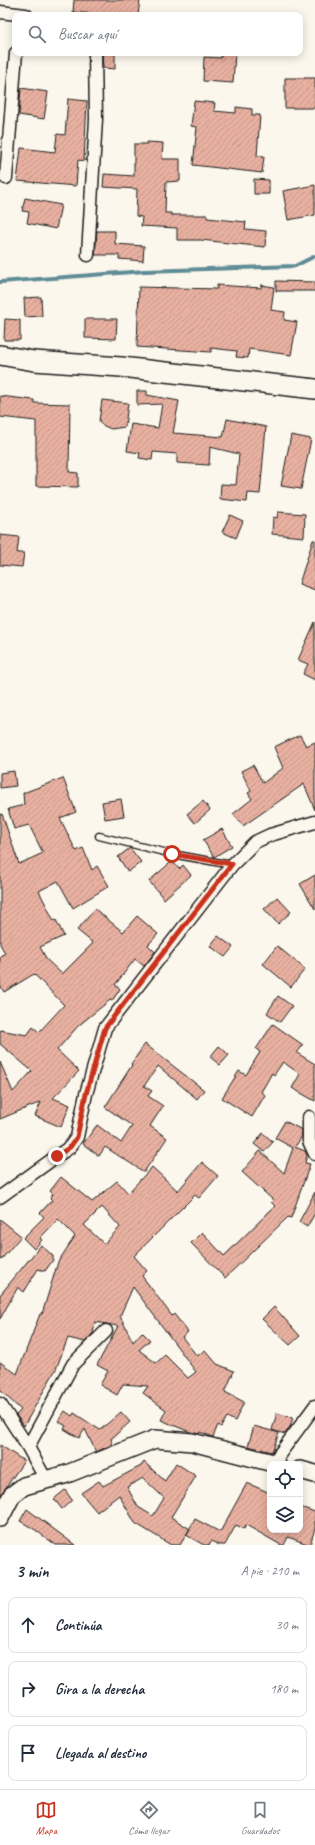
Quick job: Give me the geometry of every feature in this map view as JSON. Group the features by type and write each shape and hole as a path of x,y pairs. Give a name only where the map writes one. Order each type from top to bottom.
{"main road":[{"path":"0,355 34,362"},
{"path":"0,364 34,362 122,367 315,389"}],"street":[{"path":"0,12 12,14"},
{"path":"6,178 16,56"},
{"path":"88,255 96,119 95,56"},
{"path":"0,1197 70,1147 77,1137 86,1094 105,1028 232,864 255,842 270,835 315,822"},
{"path":"309,1117 309,1141 315,1154"},
{"path":"28,1447 73,1364 106,1331"},
{"path":"0,1404 28,1447 46,1480"},
{"path":"277,1461 315,1406"},
{"path":"0,1518 12,1495 24,1486 67,1474 155,1439 192,1442 267,1462"},
{"path":"303,1471 315,1474"}],"lane":[{"path":"99,836 172,854 232,864"}],"building":[{"path":"74,0 140,0 138,12 73,12"},
{"path":"102,56 115,56 115,69 103,68"},
{"path":"221,56 235,56 233,83 203,81 204,57 221,58"},
{"path":"285,78 315,78 315,108 285,108"},
{"path":"21,88 48,92 44,119 19,115"},
{"path":"68,99 87,101 84,161 78,160 76,186 17,181 21,148 55,152 57,134 65,135"},
{"path":"194,101 215,103 214,111 236,113 236,107 252,109 252,115 260,115 257,156 264,157 262,173 193,165 197,127 191,126"},
{"path":"147,142 163,143 162,159 180,159 180,181 166,182 165,213 171,213 171,215 207,215 207,218 246,222 245,229 266,231 265,247 201,240 177,240 177,228 141,226 142,217 136,216 137,189 103,187 104,174 134,176 134,144 147,144"},
{"path":"254,179 269,180 269,194 254,194"},
{"path":"315,185 315,215 288,220 283,191"},
{"path":"25,198 61,205 56,229 27,223 29,212 22,211"},
{"path":"97,231 115,231 115,244 144,246 143,261 119,259 119,255 95,255"},
{"path":"276,281 315,282 315,291 276,291"},
{"path":"217,285 261,288 261,285 274,287 271,310 285,312 284,320 297,322 291,355 249,349 248,358 236,357 237,351 211,348 211,352 137,347 139,287 217,289"},
{"path":"41,297 42,316 25,317 24,298"},
{"path":"5,319 20,320 20,340 4,340"},
{"path":"85,319 117,319 116,339 85,338"},
{"path":"137,391 147,391 147,395 179,401 173,433 223,437 227,419 266,427 260,494 248,493 247,502 220,499 221,484 236,485 239,454 210,447 209,465 177,463 177,454 153,452 152,460 139,458 140,453 127,451 131,424 158,428 162,404 137,405"},
{"path":"0,396 34,400 34,403 70,404 69,472 78,473 78,487 36,486 36,421 0,417"},
{"path":"102,400 128,403 125,427 111,429 102,425 99,421"},
{"path":"291,435 311,439 301,489 281,486"},
{"path":"278,512 305,514 304,537 272,534 273,517 277,518"},
{"path":"230,515 243,521 236,538 222,532"},
{"path":"0,535 19,537 17,553 24,553 22,567 0,565"},
{"path":"313,540 315,540 315,590 299,584"},
{"path":"315,622 315,680 303,674 308,664 298,660"},
{"path":"300,735 306,746 315,742 315,810 304,784 243,826 233,814 252,799 248,793 251,791 241,771 253,765 263,783 283,768 274,747"},
{"path":"14,771 16,786 0,788 0,773"},
{"path":"63,778 76,812 60,818 76,851 83,848 92,870 97,866 109,886 73,908 58,881 39,891 54,921 56,920 64,936 40,947 47,960 62,974 93,943 77,930 95,909 123,932 137,916 158,934 148,945 155,952 144,966 135,959 115,985 120,989 112,1001 110,1000 78,1026 57,1050 79,1071 53,1098 70,1105 61,1127 35,1116 41,1102 0,1119 0,1062 13,1092 32,1071 0,1044 0,1030 27,1035 33,1027 39,1032 64,1005 34,974 4,992 0,985 0,956 5,953 0,944 0,815 2,814 19,864 43,853 29,825 14,829 8,809 24,805 23,793"},
{"path":"121,799 124,816 105,819 102,802"},
{"path":"203,801 210,810 195,823 187,814"},
{"path":"222,829 232,846 214,857 203,840"},
{"path":"130,848 141,862 128,872 118,857"},
{"path":"170,863 174,863 179,869 183,865 191,875 164,899 149,881"},
{"path":"315,875 315,909 300,884"},
{"path":"277,897 291,912 278,924 264,909"},
{"path":"218,936 233,947 225,957 210,946"},
{"path":"277,946 305,969 291,987 263,964"},
{"path":"278,996 292,1006 280,1022 267,1013"},
{"path":"273,1024 303,1045 297,1053 315,1064 315,1101 292,1088 300,1074 283,1062 274,1075 272,1073 261,1092 265,1095 252,1117 222,1098 239,1071 246,1075 260,1052 256,1049"},
{"path":"145,1044 204,1090 197,1099 158,1066 144,1086 152,1091 148,1096 163,1106 150,1126 167,1138 144,1172 105,1147 99,1156 83,1144 97,1125 121,1143 132,1126 105,1107"},
{"path":"219,1046 229,1055 220,1065 210,1057"},
{"path":"285,1121 302,1130 302,1136 295,1147 305,1151 307,1155 305,1163 310,1164 291,1218 288,1217 225,1278 191,1243 202,1232 224,1256 275,1206 271,1202 273,1200 242,1172 260,1151 284,1173 293,1148 275,1138"},
{"path":"263,1133 273,1142 264,1152 254,1144"},
{"path":"202,1162 218,1176 199,1198 195,1195 134,1256 147,1271 142,1276 172,1316 174,1314 188,1332 182,1337 197,1356 205,1350 217,1364 234,1371 225,1392 244,1402 235,1421 227,1417 221,1427 218,1425 213,1437 200,1432 199,1434 190,1432 161,1420 166,1410 143,1393 148,1386 123,1384 117,1395 100,1385 108,1371 97,1365 118,1326 95,1322 93,1333 85,1342 68,1338 56,1369 24,1426 16,1415 21,1410 0,1390 0,1362 17,1374 40,1314 42,1314 58,1262 75,1236 58,1219 40,1238 42,1240 34,1249 23,1238 44,1217 40,1213 52,1200 50,1198 53,1194 50,1191 61,1177 92,1202 117,1181 128,1193 152,1167 178,1191","holes":["102,1207 120,1227 104,1244 84,1225","133,1287 196,1372 188,1378 165,1355 156,1363 139,1350 150,1340 142,1332 133,1342 120,1316"]},
{"path":"315,1192 315,1213 307,1227 299,1222"},
{"path":"0,1219 21,1236 0,1261"},
{"path":"41,1245 53,1256 53,1260 45,1271 38,1269 24,1292 18,1287 0,1319 0,1295"},
{"path":"274,1307 300,1336 290,1345 262,1319"},
{"path":"65,1411 72,1416 74,1413 100,1430 121,1412 130,1422 111,1439 113,1444 96,1452 85,1429 79,1438 64,1429 66,1426 58,1421"},
{"path":"277,1413 293,1418 290,1427 285,1434 272,1430"},
{"path":"254,1426 279,1433 272,1452 248,1446"},
{"path":"0,1445 24,1461 0,1496"},
{"path":"144,1462 165,1481 176,1463 196,1476 171,1517 190,1529 180,1545 171,1545 135,1523 119,1495 97,1512 81,1493 99,1481 103,1486 141,1466","holes":["143,1478 164,1498 153,1516 138,1507 127,1487"]},
{"path":"247,1483 267,1492 267,1533 303,1533 303,1508 315,1512 315,1528 310,1545 288,1537 284,1545 281,1545 246,1525 244,1529 236,1525 225,1545 219,1545 211,1541 209,1545 204,1545 186,1535 195,1519 220,1532"},
{"path":"65,1490 72,1500 62,1509 54,1499"},
{"path":"27,1509 75,1545 56,1545 20,1521"}],"waterway":[{"path":"0,282 145,271 295,266 315,256"}],"route":[{"path":"57,1156 70,1147 77,1137 82,1108 93,1065 105,1028 232,864 172,854"}]}
